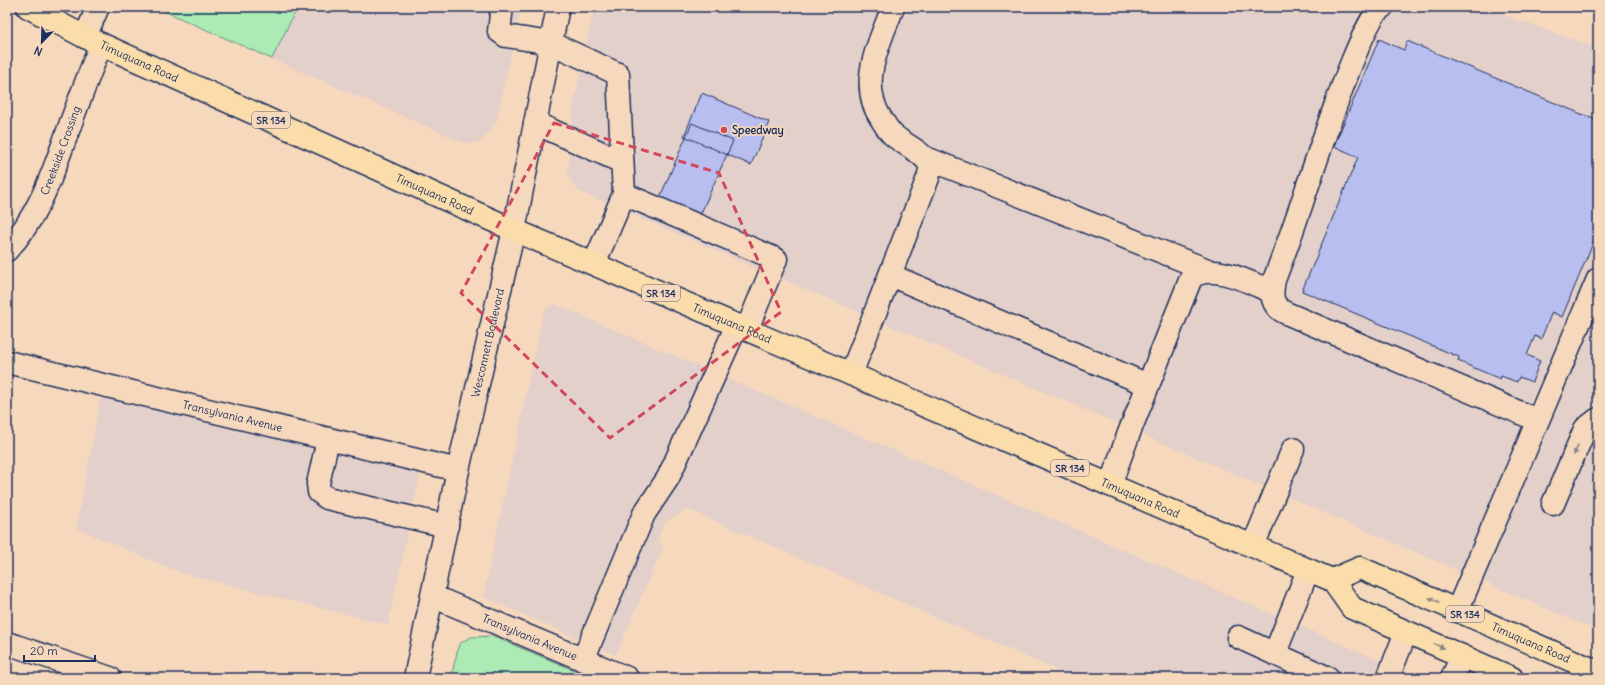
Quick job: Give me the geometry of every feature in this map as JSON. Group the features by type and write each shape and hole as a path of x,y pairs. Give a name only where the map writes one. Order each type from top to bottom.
{"main road":[{"name":"Timuquana Road","path":"28,7 93,41 514,230 1308,570 1332,580 1360,568 1598,672"},
{"path":"1332,580 1352,608 1512,678"}],"street":[{"name":"Creekside Crossing","path":"7,250 21,235 42,201 54,175 81,94 93,41 98,7"},
{"path":"502,7 498,31 506,36 551,43 618,74 624,194 594,264"},
{"name":"Wesconnett Boulevard","path":"415,678 458,470 514,230 558,7"},
{"path":"893,7 874,58 870,82 874,109 892,134 926,158 1210,271"},
{"path":"1382,7 1376,10 1357,48 1318,155 1272,292 1273,303 1278,309 1286,313 1537,420"},
{"path":"535,123 622,162"},
{"path":"851,374 928,178 931,166 926,158"},
{"path":"583,660 644,514 668,478 776,259 624,194"},
{"path":"1110,485 1191,278 1196,273 1210,271 1223,272 1272,292"},
{"path":"890,275 1148,385"},
{"path":"1457,611 1598,279"},
{"name":"Transylvania Avenue","path":"7,362 458,470"},
{"path":"1553,504 1585,429 1598,419"},
{"path":"328,439 318,484 319,492 327,498 447,526"},
{"path":"1253,546 1293,449"},
{"path":"1275,653 1308,570"},
{"name":"Transylvania Avenue","path":"432,596 627,678"},
{"path":"1388,678 1406,632"},
{"path":"1238,637 1328,678"},
{"path":"7,643 110,678"},
{"path":"1452,678 1462,656"}],"highlighted area":[{"path":"554,123 719,173 781,312 610,438 461,293"}],"shaded area":[{"path":"521,7 496,123 480,142 467,144 272,59 297,8"},
{"path":"594,7 1480,7 1598,48 1598,631 578,191 568,176 572,112"},
{"path":"555,304 1420,678 1075,678 687,509 665,522 657,541 664,545 616,655 483,597 544,310"},
{"path":"101,395 378,460 420,474 388,625 181,573 76,528"}],"green space":[{"path":"155,7 294,7 297,8 272,59"},
{"path":"492,636 593,678 451,678 459,644 471,637"}],"building":[{"path":"1379,39 1404,50 1407,41 1598,121 1598,231 1562,317 1552,312 1541,339 1535,336 1527,355 1540,361 1532,382 1519,377 1517,382 1501,376 1500,379 1458,361 1459,357 1302,291 1358,157 1334,146"},
{"path":"702,93 769,122 751,165 684,136"},
{"path":"692,123 733,141 697,222 657,204"}],"place":[{"name":"Speedway","path":"724,130"}]}
